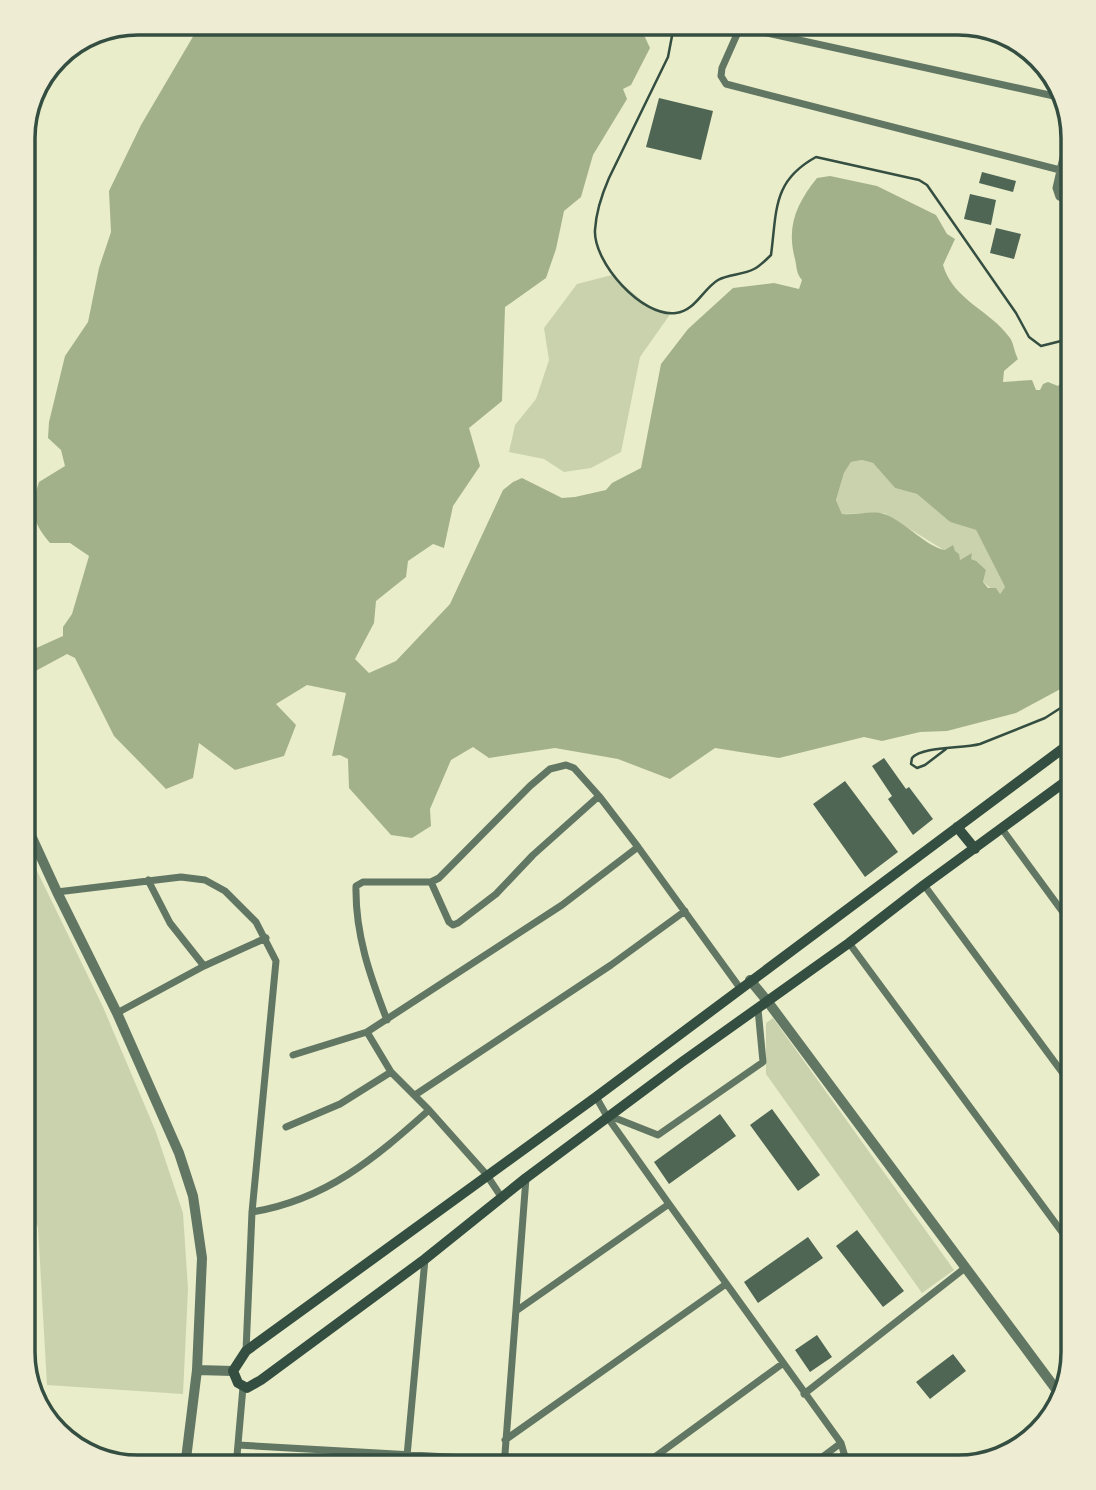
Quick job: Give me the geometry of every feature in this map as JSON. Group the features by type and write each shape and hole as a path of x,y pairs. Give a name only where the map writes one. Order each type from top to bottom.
{"main road":[{"path":"1061,750 596,1097 486,1174 246,1352 233,1371 236,1380 243,1387 256,1384 425,1259 526,1178 1061,785"},
{"path":"957,827 975,849"}],"street":[{"path":"737,35 722,68 721,76 726,84 1060,170"},
{"path":"785,35 1052,96"},
{"path":"1061,166 1057,193 1061,197"},
{"path":"387,1020 362,948 358,929 356,886 363,882 432,882 447,871 530,786 550,769 566,765 574,768 599,796 740,988"},
{"path":"432,882 449,922 453,925 458,923 496,894 533,855 599,796"},
{"path":"1002,830 1061,910"},
{"path":"35,844 117,1013 170,1132 193,1196 202,1258 197,1370 186,1455"},
{"path":"293,1055 366,1032 387,1020 562,905 638,847"},
{"path":"57,892 181,877 205,880 225,891 256,922 276,961 252,1212 246,1352"},
{"path":"148,880 170,923 204,966"},
{"path":"923,885 1061,1071"},
{"path":"415,1095 611,965 685,911"},
{"path":"117,1013 204,966 266,938"},
{"path":"849,943 1061,1231"},
{"path":"750,981 1055,1388"},
{"path":"609,1117 658,1135 764,1061 758,1009"},
{"path":"366,1032 391,1072 486,1174 502,1198"},
{"path":"286,1127 340,1104 391,1072"},
{"path":"596,1097 782,1364 841,1443 844,1455"},
{"path":"252,1212 297,1202 355,1171 429,1110"},
{"path":"504,1455 526,1178"},
{"path":"516,1311 669,1204"},
{"path":"238,1445 407,1455 425,1259"},
{"path":"804,1394 965,1268"},
{"path":"505,1440 726,1284"},
{"path":"657,1455 782,1364"},
{"path":"197,1370 233,1371"},
{"path":"237,1455 243,1387"},
{"path":"825,1455 841,1443"}],"path":[{"path":"673,35 668,57 609,178 595,232 599,251 612,275 631,294 648,306 678,313 689,308 716,281 753,270 771,255 777,201 785,184 802,165 816,157 919,180 927,185 1016,313 1029,337 1041,346 1061,341"},
{"path":"946,749 925,765 917,768 911,764 916,753 980,744 1045,718 1061,708"}],"shaded area":[{"path":"194,35 644,35 650,48 631,85 623,89 627,99 593,155 581,197 564,211 556,249 546,278 505,307 502,401 469,428 480,466 453,506 444,548 433,544 408,561 406,577 376,601 374,623 355,659 369,673 396,661 450,604 503,490 513,482 522,478 562,498 575,497 606,490 612,483 641,468 661,364 688,329 733,288 774,283 799,289 802,280 797,270 792,236 795,216 817,178 830,176 877,186 936,215 947,234 955,239 943,265 948,277 963,296 1002,328 1010,338 1018,359 1004,371 1003,382 1032,380 1036,390 1040,390 1043,384 1048,382 1058,386 1061,383 1061,689 1016,713 947,731 920,732 882,741 864,737 779,758 715,748 670,779 618,759 555,748 489,758 473,747 451,760 430,809 431,826 412,838 391,835 349,788 348,759 340,755 332,756 346,693 307,685 276,704 296,725 284,756 235,770 199,743 193,778 166,789 114,736 75,658 67,654 35,671 35,649 63,636 63,627 72,614 89,556 70,543 50,543 36,522 35,496 39,482 65,466 61,450 48,438 49,422 65,356 88,322 99,268 111,232 109,191 141,125","holes":["862,460 873,463 895,488 917,494 950,522 976,530 1005,587 1000,594 996,588 988,588 983,582 986,570 971,559 972,553 960,560 953,545 945,550 938,548 882,513 842,514 836,500 844,473 851,462"]},
{"path":"612,275 648,306 671,313 640,357 621,452 591,468 564,472 544,459 509,452 515,425 536,399 549,360 544,328 577,284"},
{"path":"862,460 873,463 895,488 917,494 950,522 976,530 1005,587 999,595 983,582 986,570 971,559 971,554 960,560 884,513 842,514 836,500 844,473 851,462"},
{"path":"35,867 103,1007 156,1132 183,1213 188,1289 183,1394 47,1385 38,1228 35,1218"},
{"path":"773,1018 954,1270 922,1293 766,1074 766,1023"}],"building":[{"path":"659,98 713,111 701,160 646,147"},
{"path":"982,172 1016,181 1013,192 979,183"},
{"path":"970,194 996,200 991,225 964,219"},
{"path":"996,228 1021,234 1014,259 990,253"},
{"path":"884,758 906,789 909,787 933,819 913,835 888,799 892,796 872,766"},
{"path":"845,781 898,852 865,877 813,804"},
{"path":"772,1109 820,1175 798,1191 750,1125"},
{"path":"720,1114 736,1136 669,1184 654,1162"},
{"path":"857,1230 904,1291 883,1307 836,1246"},
{"path":"808,1237 823,1258 758,1303 744,1282"},
{"path":"817,1335 832,1357 810,1372 795,1350"},
{"path":"953,1354 966,1371 930,1399 916,1382"}]}
